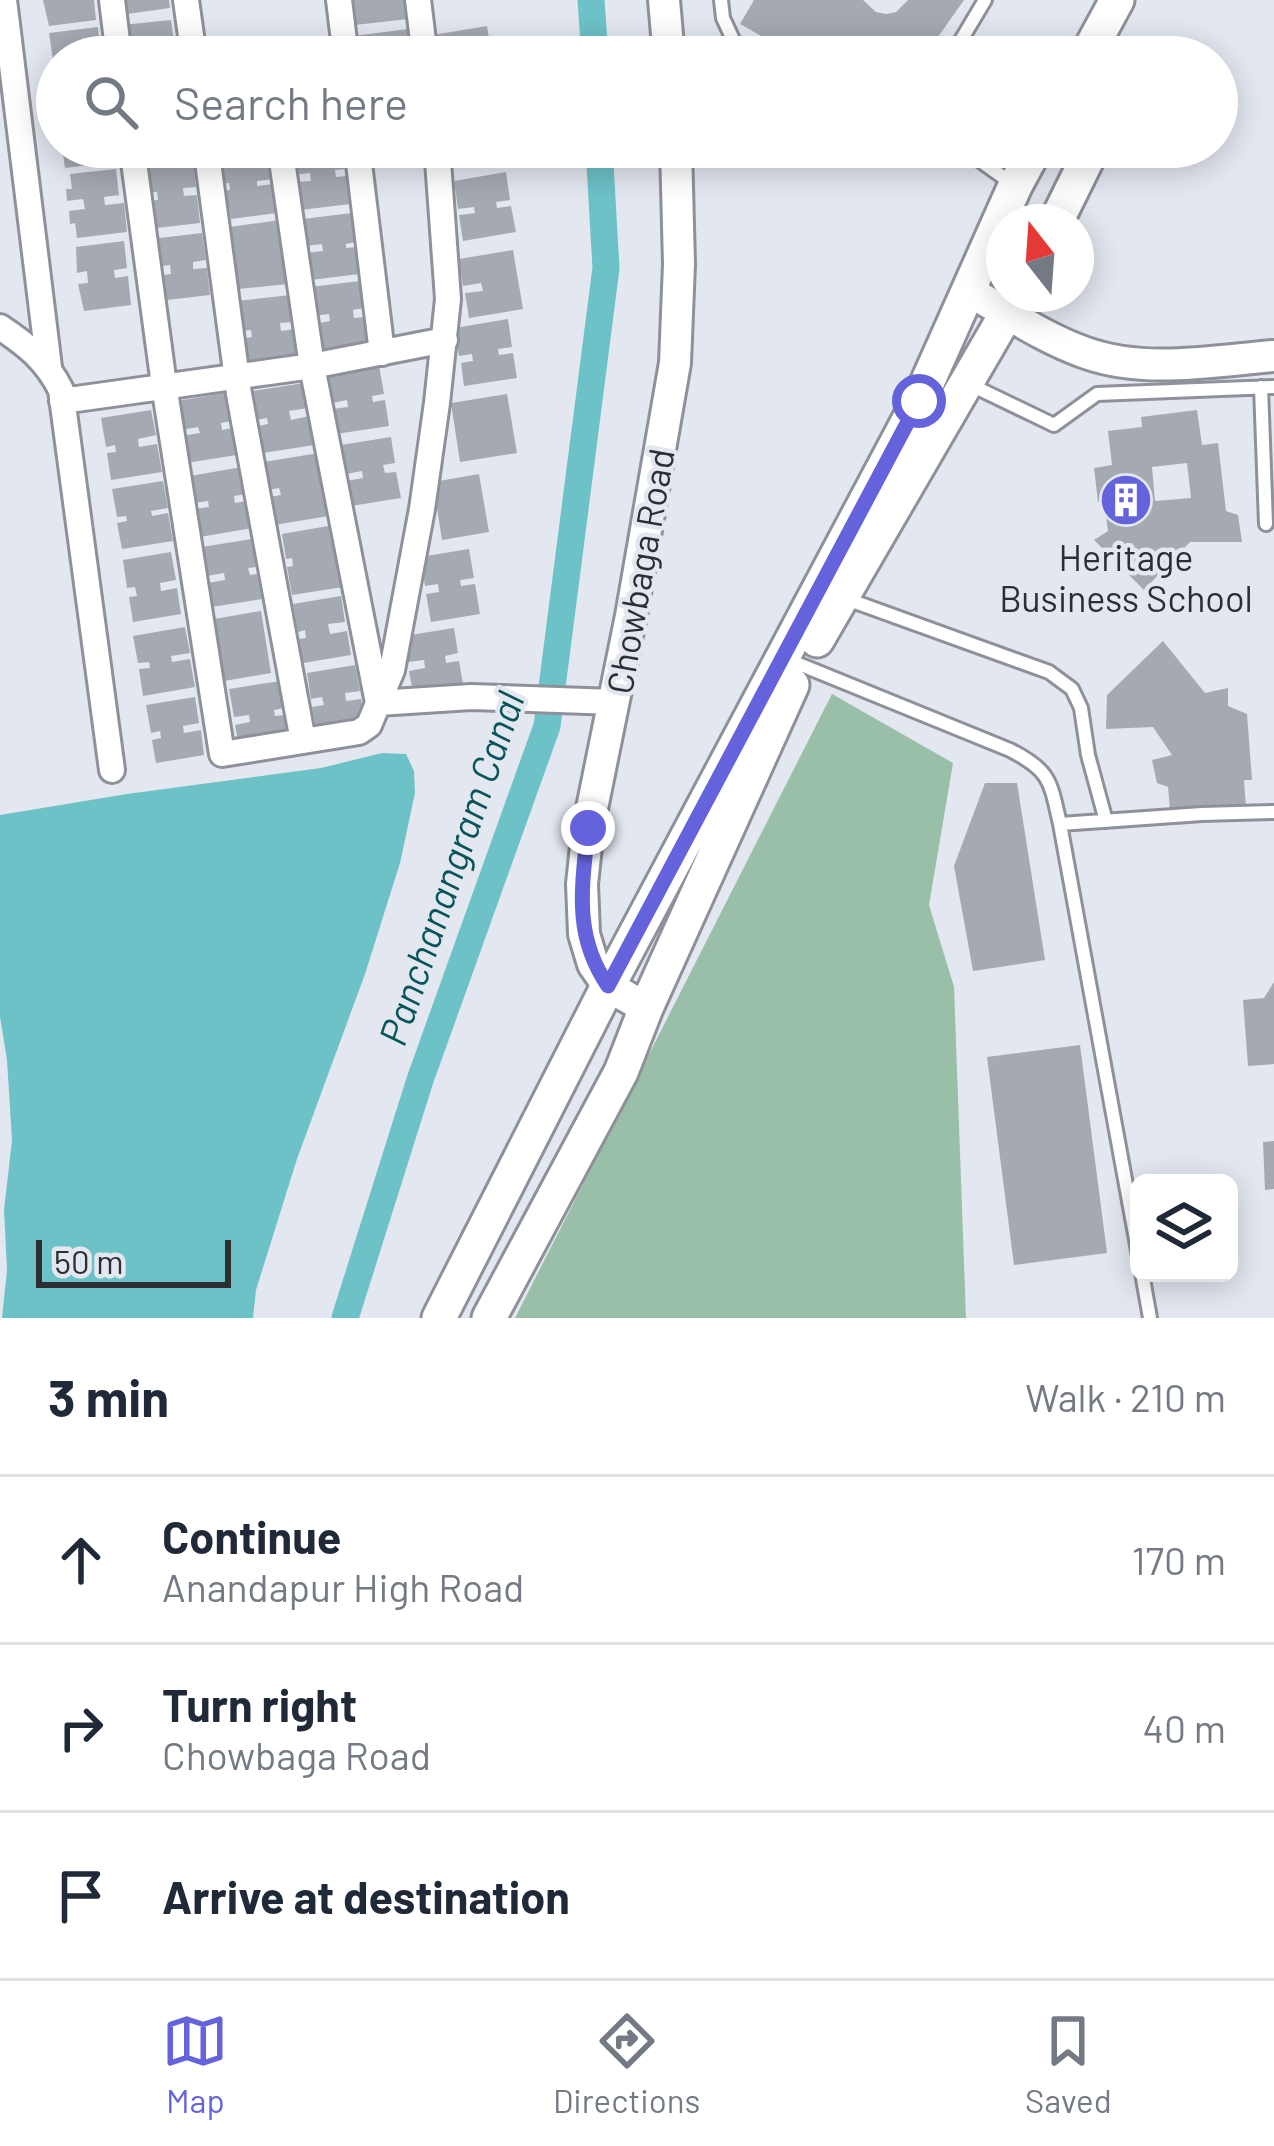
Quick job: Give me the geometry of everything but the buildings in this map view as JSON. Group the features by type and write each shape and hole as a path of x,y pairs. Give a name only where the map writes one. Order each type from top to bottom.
{"main road":[{"path":"1097,36 1117,0"},
{"path":"832,591 969,291 1009,181 1019,168"},
{"path":"1065,204 1083,168"},
{"path":"439,1318 608,986 832,591 968,383 1008,312"},
{"path":"489,1318 622,1072 792,661"}],"street":[{"path":"4,0 49,367"},
{"path":"112,0 116,36"},
{"path":"186,0 191,36"},
{"path":"339,0 343,36"},
{"path":"418,0 422,36"},
{"path":"664,0 667,36"},
{"path":"135,168 222,754 359,732 369,725 392,670 418,532 445,340 448,299 439,168"},
{"path":"209,168 236,376 303,741"},
{"path":"283,168 312,366 378,703"},
{"path":"360,168 382,353"},
{"name":"Chowbaga Road","path":"608,986 593,964 584,934 582,884 588,828 675,363 680,265 677,168"},
{"path":"969,291 986,296"},
{"path":"1026,312 1086,353 1125,362 1181,364 1274,356"},
{"path":"0,327 32,348 61,390 112,770"},
{"path":"62,401 312,366 445,340"},
{"path":"378,703 471,698 615,703"},
{"path":"608,986 646,1008"}],"lane":[{"path":"721,0 731,36"},
{"path":"964,36 985,0"},
{"path":"991,168 1009,181"},
{"path":"935,365 1054,425 1097,394 1268,387 1266,524"},
{"path":"832,591 1063,681 1081,708 1106,821"},
{"path":"792,661 1032,761 1047,776 1060,824 1130,1207"},
{"path":"1060,824 1274,812"},
{"path":"1144,1282 1150,1318"}],"green space":[{"path":"832,694 953,763 929,905 954,987 966,1318 515,1318"}],"water":[{"path":"382,753 406,754 414,771 415,793 400,863 297,1159 256,1290 253,1318 2,1318 7,1270 4,1210 12,1140 0,1017 0,815 321,768"}],"waterway":[{"name":"Panchanangram Canal","path":"591,0 594,36"},
{"name":"Panchanangram Canal","path":"345,1318 420,1080 547,726 606,268 600,168"}],"place":[{"name":"Heritage Business School","path":"1126,500"}],"route":[{"path":"588,828 582,884 584,934 593,964 608,986 919,401"}]}
